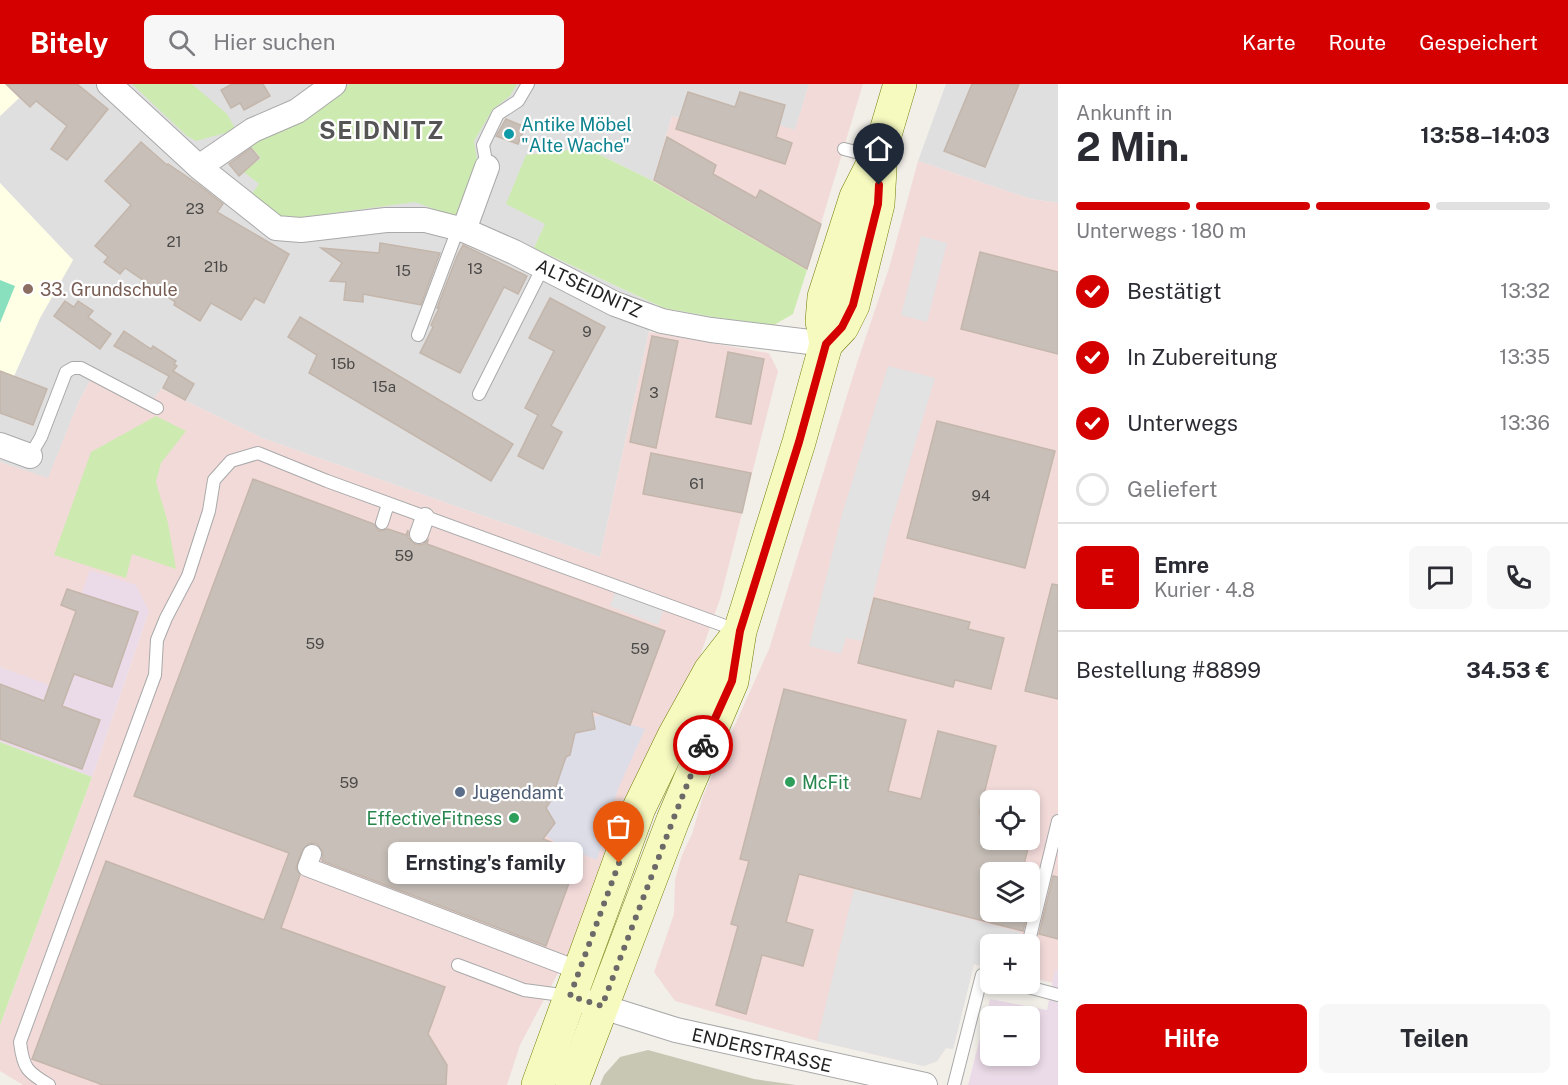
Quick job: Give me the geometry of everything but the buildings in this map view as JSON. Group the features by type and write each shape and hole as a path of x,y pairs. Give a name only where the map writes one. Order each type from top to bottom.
{"main road":[{"path":"572,1085 673,820 732,681 740,631 826,344 842,327 853,305 878,204 879,153 900,84"},
{"path":"538,1085 639,808 656,771 710,671 740,631"}],"street":[{"name":"ALTSEIDNITZ","path":"110,84 199,167 276,228 301,230 396,220 425,220 461,229 615,304 662,321 711,330 826,344"},
{"path":"199,167 253,130 297,111 334,84"},
{"path":"461,229 487,166"},
{"path":"0,445 30,456"},
{"path":"312,854 307,867 575,983"},
{"name":"ENDERSTRASSE","path":"575,983 602,1006 676,1030 925,1085"}],"lane":[{"path":"487,166 483,145 498,114 518,101 528,84"},
{"path":"844,149 879,153"},
{"path":"418,335 461,229"},
{"path":"479,394 543,267"},
{"path":"30,456 41,437 66,372 73,368 81,368 157,408"},
{"path":"49,1085 29,1073 22,1060 20,1042 155,675 158,640 165,618 188,576 209,511 214,480 231,461 258,453 388,504 422,525 740,631"},
{"path":"382,523 388,504"},
{"path":"1031,934 1058,821"},
{"path":"458,965 524,990 575,983"},
{"path":"954,1085 980,983"},
{"path":"1040,990 1058,995"}],"shaded area":[{"path":"0,84 5,84 19,98 0,116"},
{"path":"5,84 809,84 795,131 735,112 727,133 672,116 653,181 586,148 534,248 655,304 600,557 262,438 161,389 148,408 91,379 79,401 48,479 0,462 0,380 3,372 14,376 40,318 73,260 0,183 0,116 19,98"},
{"path":"809,84 863,84 807,270 653,181 672,116 727,133 734,111 795,130"},
{"path":"946,84 1058,84 1058,203 1031,199 918,161"},
{"path":"918,161 1031,199 1058,203 1058,971 1055,971 1053,983 1040,980 1040,934 980,934 980,966 974,964 953,1049 946,1048 937,1061 924,1066 817,1041 675,1001 654,972 674,914 675,880 682,855 692,834 703,796 769,649 857,363 889,268"},
{"name":"33. Grundschule","path":"0,183 73,260 40,318 14,376 3,372 0,379"},
{"path":"921,236 947,243 927,322 901,315"},
{"path":"649,332 769,353 778,371 721,596 692,679 583,926 520,1045 507,1085 23,1085 0,1071 0,1025 92,777 149,611 91,571 49,686 0,667 0,462 48,478 79,401 91,379 147,408 161,389 262,438 600,557"},
{"path":"888,366 935,378 890,527 862,641 846,638 841,654 809,646 843,511"},
{"path":"90,570 136,585 149,611 92,777 0,742 0,667 49,685"},
{"path":"617,588 665,606 658,625 610,606"},
{"path":"602,715 645,729 618,789 597,860 557,844 546,835 555,823 544,804 558,790 556,786 566,757 570,755 572,748 568,743 573,733 595,729 593,717"},
{"path":"854,889 1020,932 1020,934 980,934 980,966 974,964 953,1049 946,1048 937,1061 924,1066 817,1041"},
{"path":"1055,970 1058,971 1058,1085 968,1085 980,1038 980,1066 1040,1066 1040,1009 1047,1010"},
{"path":"990,999 1026,1006 988,1006"},
{"path":"648,1050 754,1079 796,1085 600,1085 604,1075 620,1057"}],"green space":[{"path":"132,84 192,84 227,114 236,130 196,141 187,136"},
{"path":"350,84 517,84 510,96 493,109 474,141 478,166 459,218 415,202 296,218 282,217 251,195 259,184 244,172 261,158 248,143 301,115"},
{"path":"586,148 653,181 807,270 793,314 774,325 664,308 534,248 545,224 506,204 526,155"},
{"path":"0,280 15,286 0,323"},
{"path":"156,416 186,431 161,463 156,482 168,523 176,569 132,554 126,578 54,555 91,452"},
{"path":"0,742 92,777 0,1025"}],"way so far":[{"path":"619,863 570,996 602,1006 703,745"}],"place":[{"name":"Antike Möbel \"Alte Wache\"","path":"509,134"},
{"name":"33. Grundschule","path":"28,289"},
{"name":"McFit","path":"790,782"},
{"name":"Jugendamt","path":"460,792"},
{"name":"EffectiveFitness","path":"514,818"},
{"name":"Ernsting's family","path":"619,863"}],"district":[{"name":"SEIDNITZ","path":"382,130"}],"route":[{"path":"703,745 732,681 740,631 799,442 826,344 842,327 853,305 878,204 879,185"}]}
